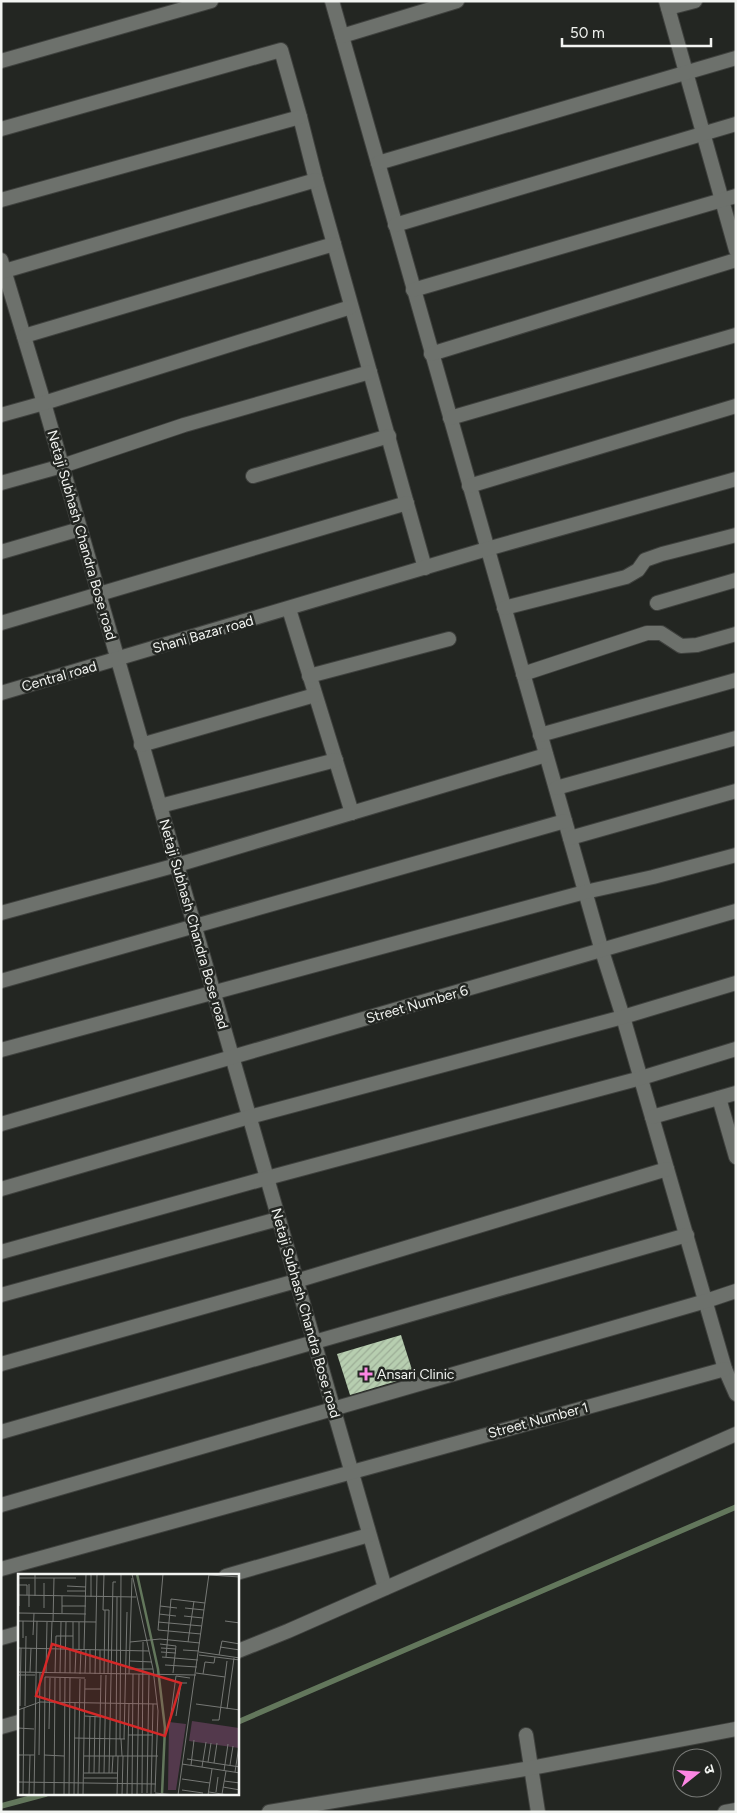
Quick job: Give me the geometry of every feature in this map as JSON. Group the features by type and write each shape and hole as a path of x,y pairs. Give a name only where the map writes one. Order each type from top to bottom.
{"street":[{"path":"1,61 211,1"},
{"path":"332,1 602,951 668,1169 725,1369 736,1394"},
{"path":"342,36 457,1"},
{"path":"695,1 667,5 736,250"},
{"path":"1,129 281,50 351,308 425,568"},
{"path":"378,163 736,58"},
{"path":"1,200 300,117"},
{"path":"395,225 736,124"},
{"path":"2,268 316,180"},
{"path":"413,290 736,196"},
{"path":"24,336 334,244"},
{"path":"431,354 736,260"},
{"name":"Netaji Subhash Chandra Bose road","path":"2,268 44,403 384,1588"},
{"path":"1,415 351,308"},
{"path":"450,418 736,335"},
{"path":"1,484 62,466 184,425 370,372"},
{"path":"469,486 736,406"},
{"path":"253,476 388,436"},
{"name":"Shani Bazar road","path":"118,659 487,549 736,479"},
{"path":"1,623 407,503"},
{"path":"1,552 80,529"},
{"path":"504,608 626,577 638,570 645,560 736,535"},
{"path":"657,603 736,580"},
{"path":"289,609 352,813"},
{"path":"523,674 647,633 661,633 681,646 697,645 736,634"},
{"path":"309,676 450,639"},
{"name":"Central road","path":"1,693 118,659"},
{"path":"540,735 736,680"},
{"path":"141,745 315,695"},
{"path":"556,788 736,738"},
{"path":"1,913 177,865 546,755"},
{"path":"160,806 336,760"},
{"path":"570,838 736,790"},
{"path":"1,981 565,821"},
{"path":"1,1050 585,892 736,855"},
{"name":"Street Number 6","path":"1,1124 736,911"},
{"path":"1,1189 249,1118 623,1017 736,983"},
{"path":"1,1252 267,1178 641,1078 736,1049"},
{"path":"652,1117 736,1094"},
{"path":"719,1098 736,1157"},
{"path":"1,1364 296,1281 668,1169"},
{"path":"1,1295 278,1219"},
{"path":"1,1432 686,1235"},
{"path":"1,1505 736,1291"},
{"name":"Street Number 1","path":"1,1569 725,1369"},
{"path":"239,1651 288,1631 736,1434"},
{"path":"233,1574 369,1536"},
{"path":"1,1638 18,1634"},
{"path":"1,1727 18,1722"},
{"path":"269,1812 531,1768 736,1729"},
{"path":"526,1735 538,1812"},
{"path":"725,1812 736,1810"}],"building":[{"path":"401,1335 414,1376 350,1395 337,1354"}],"waterway":[{"path":"239,1722 736,1507"},
{"path":"1,1806 38,1796"}],"place":[{"name":"Ansari Clinic","path":"366,1374"}]}
